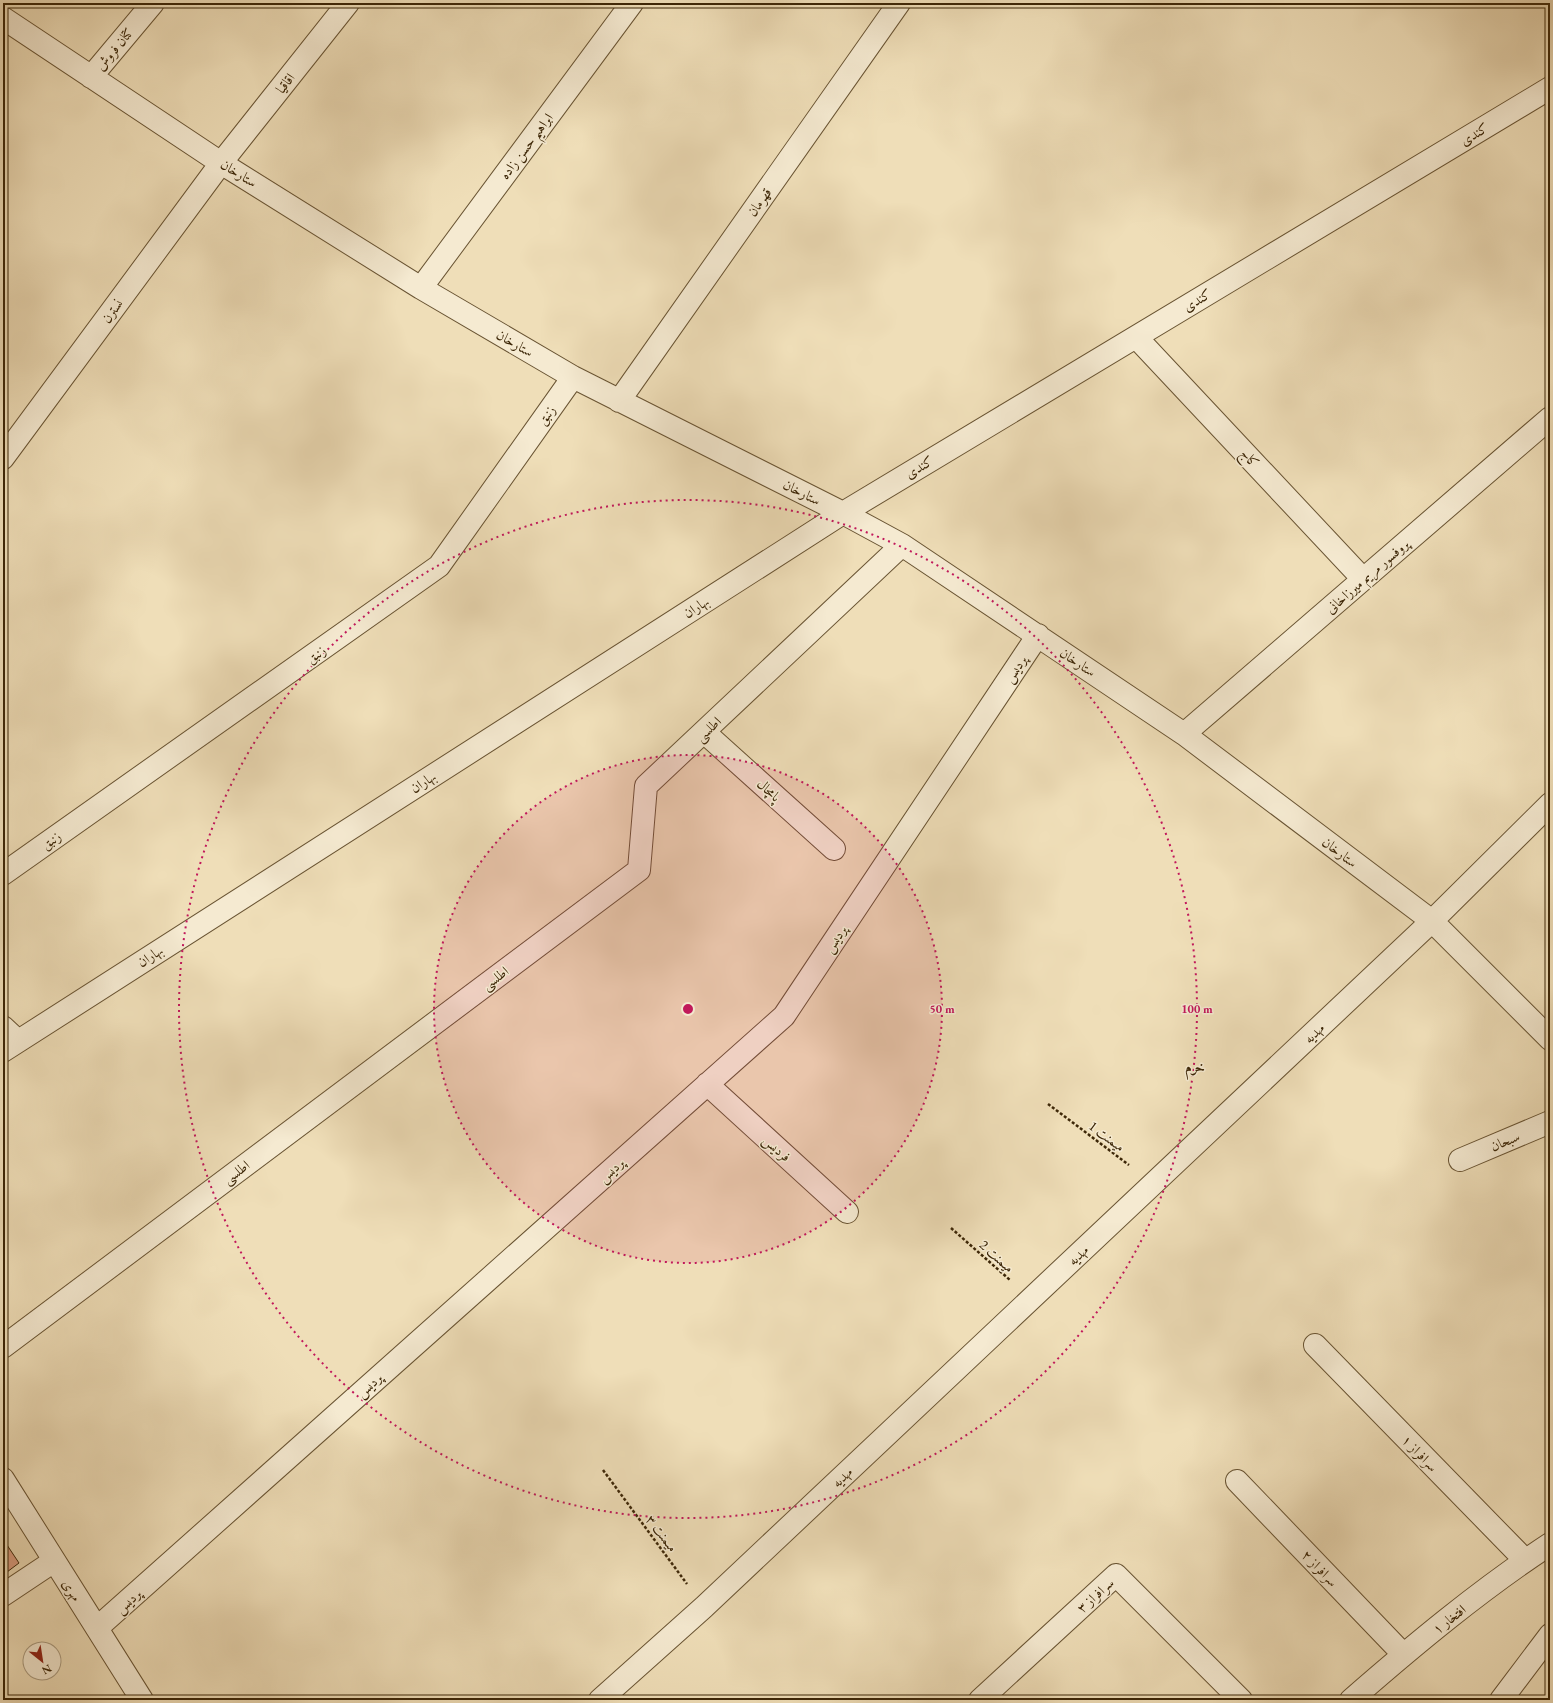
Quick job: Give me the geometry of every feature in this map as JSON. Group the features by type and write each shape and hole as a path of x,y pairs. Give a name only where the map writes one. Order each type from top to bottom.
{"street":[{"name":"کتان فروش","path":"91,77 153,3"},
{"name":"اقاقیا","path":"222,163 348,3"},
{"name":"ابراهیم حسن زاده","path":"421,288 632,3"},
{"name":"قهرمان","path":"620,401 899,3"},
{"name":"ستارخان","path":"3,18 222,163 421,288 573,377 843,513 902,545 1184,734 1432,921 1550,1039"},
{"name":"کندی","path":"843,513 1550,88"},
{"name":"نسترن","path":"5,452 222,163"},
{"name":"کاج","path":"1136,337 1363,580"},
{"name":"زنبق","path":"3,874 439,566 573,377"},
{"name":"پروفسور مریم میرزاخانی","path":"1184,734 1550,418"},
{"name":"بهاران","path":"8,1040 843,513"},
{"name":"اطلسی","path":"3,1347 639,870 646,786 902,545"},
{"name":"پردیس","path":"97,1628 784,1016 1038,635"},
{"name":"پامچال","path":"704,732 834,848"},
{"name":"مهدیه","path":"600,1700 704,1607 1154,1184 1432,921 1550,804"},
{"name":"فردیس","path":"707,1084 847,1212"},
{"name":"سبحان","path":"1460,1160 1550,1122"},
{"name":"سرافراز ۱","path":"1315,1345 1525,1560"},
{"name":"مهری","path":"3,1479 142,1700"},
{"name":"سرافراز ۲","path":"1237,1481 1404,1654"},
{"name":"افتخار ۱","path":"1351,1700 1404,1654 1525,1560 1550,1544"},
{"path":"3,1595 54,1561"},
{"name":"سرافراز ۳","path":"980,1700 1116,1575 1241,1700"},
{"path":"1501,1700 1550,1635"}],"path":[{"name":"میمنت 1","path":"1048,1104 1154,1184"},
{"name":"میمنت 2","path":"951,1228 1031,1299"},
{"name":"میمنت ۳","path":"603,1470 704,1607"}],"building":[{"path":"3,1539 19,1563 3,1575"}],"district":[{"name":"خرم","path":"1195,1066"}]}
